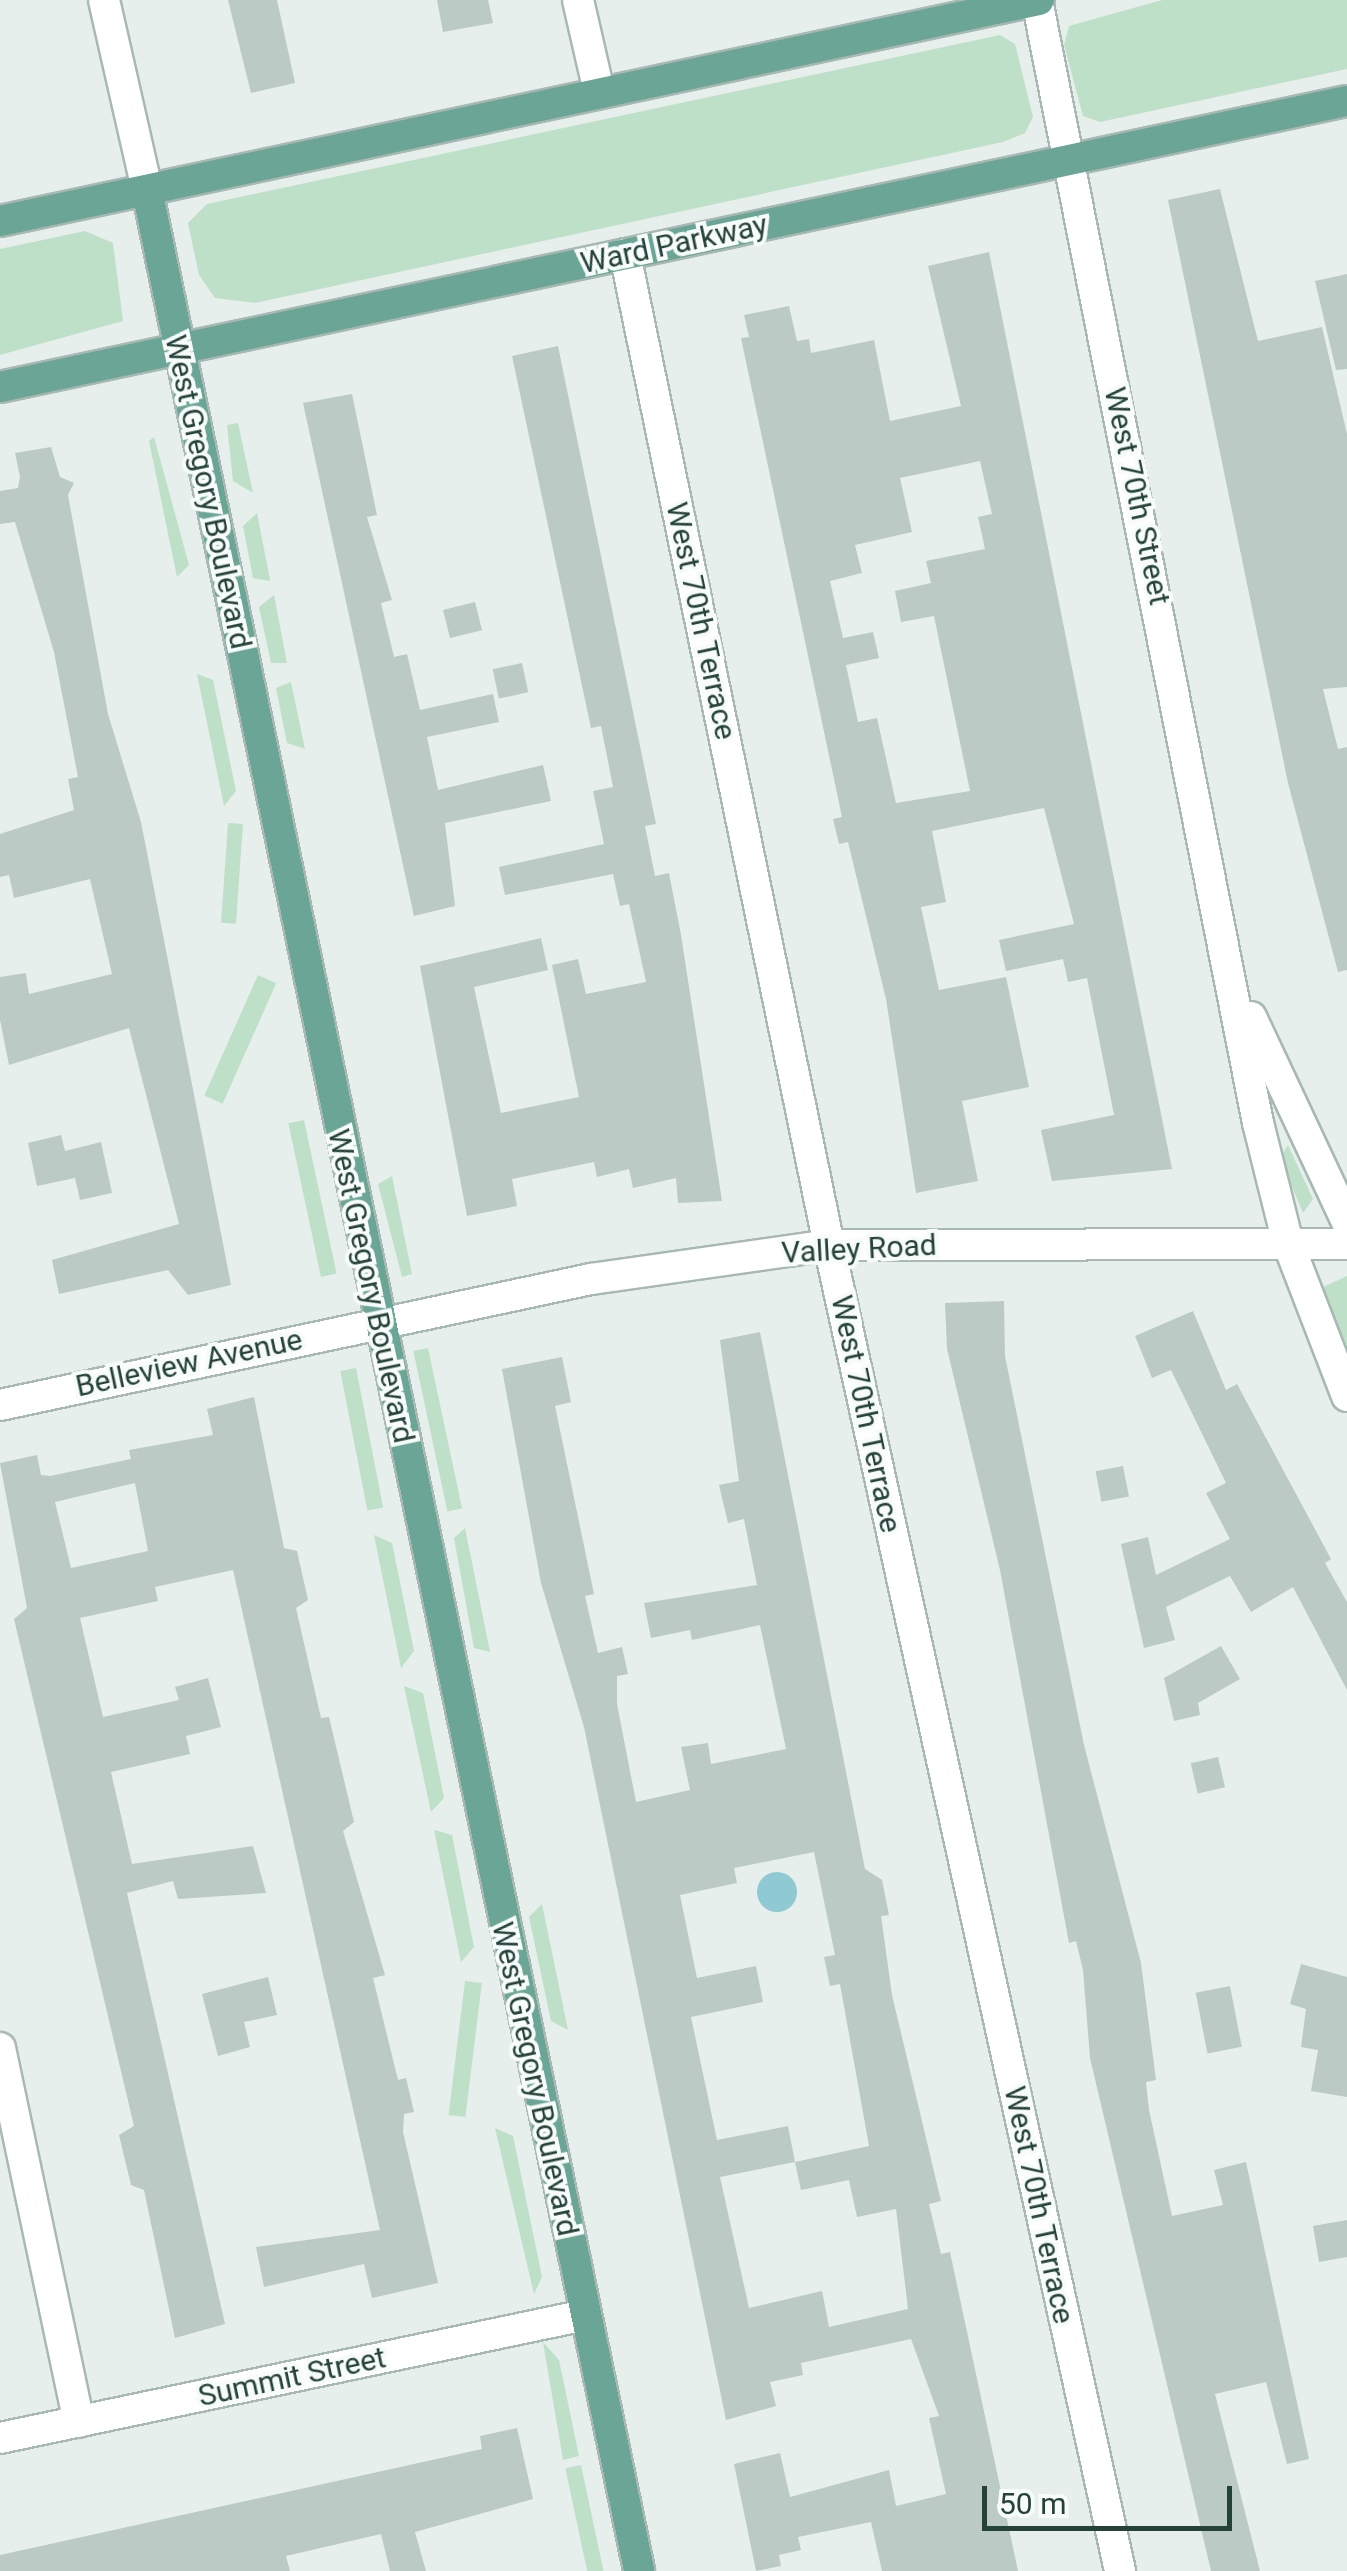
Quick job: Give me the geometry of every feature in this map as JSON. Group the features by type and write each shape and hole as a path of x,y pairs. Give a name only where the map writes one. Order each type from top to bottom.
{"main road":[{"path":"0,220 1038,0"},
{"name":"Ward Parkway","path":"0,386 1347,101"},
{"name":"West Gregory Boulevard","path":"147,190 639,2571"}],"street":[{"name":"West Gregory Boulevard","path":"104,0 147,190"},
{"path":"578,0 599,92"},
{"name":"West 70th Street","path":"1038,0 1288,1244 1347,1396"},
{"name":"West 70th Terrace","path":"626,254 829,1246 1120,2571"},
{"name":"West 70th Street","path":"1239,992 1347,1222"},
{"name":"Valley Road","path":"378,1321 829,1246 1347,1244"},
{"name":"Belleview Avenue","path":"0,1405 378,1321"},
{"path":"0,2048 79,2422"},
{"name":"Summit Street","path":"0,2438 585,2316"}],"green space":[{"path":"1162,0 1347,0 1347,69 1100,122 1083,116 1064,45 1069,26"},
{"path":"1000,35 1015,44 1033,117 1025,133 1003,142 255,303 215,298 199,275 188,223 207,204"},
{"path":"85,231 113,243 123,321 0,355 0,249"},
{"path":"238,423 253,493 233,481 227,425"},
{"path":"154,437 189,565 177,577 149,441"},
{"path":"257,513 270,581 253,578 243,526"},
{"path":"274,595 287,663 271,663 259,607"},
{"path":"197,674 213,680 236,791 224,806"},
{"path":"291,682 305,749 287,743 276,688"},
{"path":"228,823 243,824 236,924 221,923"},
{"path":"258,975 276,983 223,1104 204,1096"},
{"path":"304,1120 337,1274 321,1277 288,1123"},
{"path":"1288,1145 1313,1199 1303,1213 1280,1158"},
{"path":"392,1176 412,1274 402,1277 378,1184"},
{"path":"1347,1276 1347,1358 1321,1288"},
{"path":"428,1348 462,1508 447,1512 413,1351"},
{"path":"356,1368 383,1507 367,1510 340,1371"},
{"path":"465,1528 490,1652 474,1648 454,1538"},
{"path":"374,1535 392,1543 414,1651 401,1668"},
{"path":"404,1686 423,1693 444,1798 431,1812"},
{"path":"434,1830 452,1835 474,1947 461,1962"},
{"path":"542,1904 568,2030 551,2021 529,1917"},
{"path":"465,1981 482,1983 465,2117 449,2115"},
{"path":"495,2128 513,2136 542,2277 534,2294"},
{"path":"543,2342 559,2360 579,2456 563,2460"},
{"path":"581,2465 603,2571 587,2571 565,2468"}],"water":[{"path":"777,1872 791,1878 797,1892 791,1906 777,1912 763,1906 757,1892 763,1878"}],"building":[{"path":"228,0 277,0 295,83 251,93"},
{"path":"437,0 488,0 493,23 443,32"},
{"path":"1220,189 1258,341 1322,327 1347,434 1347,687 1323,689 1338,749 1347,747 1347,970 1338,972 1288,783 1168,200"},
{"path":"989,252 1172,1169 1052,1181 1041,1130 1114,1115 1087,978 1068,982 1063,959 1006,971 999,940 1074,924 1044,808 932,831 946,902 921,907 939,990 1006,977 1029,1087 962,1101 978,1181 916,1193 886,999 848,842 839,844 833,819 842,817 741,338 749,337 744,315 789,306 797,341 809,339 811,353 874,340 890,421 961,406 928,266","holes":["980,461 992,514 978,517 985,549 926,561 931,583 895,591 901,622 934,616 970,791 896,803 877,718 858,722 846,665 879,658 873,632 843,638 830,581 862,573 855,545 912,532 900,478"]},
{"path":"1347,274 1347,369 1336,370 1315,281"},
{"path":"558,346 656,824 645,826 655,876 669,873 681,935 722,1201 678,1203 676,1178 633,1188 629,1169 597,1177 594,1162 512,1179 517,1206 467,1216 420,966 541,938 548,970 474,987 501,1113 579,1097 552,965 578,959 586,994 646,982 629,904 620,906 613,874 505,895 499,867 604,844 593,791 613,787 601,726 591,728 512,356"},
{"path":"352,394 377,515 367,517 392,600 381,603 394,657 407,654 420,710 493,694 499,722 427,737 438,790 543,765 551,801 445,823 455,906 414,916 303,403"},
{"path":"51,447 60,477 74,483 68,495 108,714 141,822 231,1285 188,1295 168,1270 59,1294 52,1260 179,1224 129,1028 9,1065 0,1020 0,977 26,973 29,994 112,974 90,879 14,898 9,875 0,877 0,834 74,810 68,779 78,777 54,652 15,522 0,524 0,491 18,488 15,453"},
{"path":"475,602 482,630 450,638 443,610"},
{"path":"522,663 528,692 499,699 493,669"},
{"path":"61,1135 65,1151 101,1142 112,1193 80,1200 75,1178 37,1186 28,1143"},
{"path":"1004,1301 1005,1356 1084,1745 1141,1963 1156,2080 1146,2082 1149,2110 1172,2216 1223,2205 1214,2170 1246,2162 1309,2459 1287,2464 1266,2382 1215,2394 1260,2571 1211,2571 1090,2058 1083,1970 1076,1941 1069,1943 1000,1570 947,1349 945,1303"},
{"path":"1193,1311 1226,1390 1237,1384 1331,1559 1325,1563 1347,1602 1347,1690 1293,1587 1251,1612 1230,1576 1166,1607 1175,1640 1144,1648 1121,1544 1148,1537 1156,1575 1230,1539 1206,1493 1226,1483 1171,1370 1152,1378 1135,1336"},
{"path":"760,1332 865,1869 882,1880 889,1915 881,1916 892,1995 941,2201 929,2204 941,2254 950,2252 1018,2571 882,2571 871,2522 798,2537 801,2550 779,2555 781,2566 756,2571 734,2464 780,2453 790,2497 889,2470 896,2506 946,2494 929,2418 939,2416 911,2339 801,2363 803,2375 770,2382 776,2406 726,2420 584,1727 541,1583 502,1369 562,1357 571,1402 555,1406 594,1594 585,1596 598,1653 622,1647 628,1674 617,1676 617,1704 636,1802 690,1790 681,1747 708,1743 711,1764 786,1749 760,1625 692,1640 690,1630 651,1638 644,1603 757,1585 744,1519 728,1523 719,1485 739,1481 720,1340","holes":["814,1852 835,1955 824,1957 830,1986 840,1984 869,2146 795,2162 788,2126 717,2140 691,2017 763,2002 756,1966 697,1978 680,1895 737,1883 734,1868","795,2162 801,2190 849,2180 857,2217 896,2209 908,2309 829,2327 822,2291 749,2308 720,2177"]},
{"path":"254,1397 284,1548 297,1551 308,1600 296,1608 321,1718 329,1717 354,1822 343,1831 385,1975 373,1978 398,2080 406,2078 414,2112 404,2114 403,2132 438,2283 372,2298 364,2264 264,2287 256,2247 380,2230 233,1570 155,1587 158,1601 80,1618 103,1717 179,1700 175,1687 208,1678 221,1727 186,1736 190,1754 111,1772 132,1864 253,1846 266,1893 178,1899 173,1881 127,1893 225,2324 175,2338 144,2190 131,2185 119,2135 134,2126 14,1619 27,1608 0,1463 37,1455 41,1475 50,1476 131,1459 129,1450 213,1435 207,1409","holes":["135,1483 148,1551 71,1568 55,1502"]},
{"path":"1123,1466 1129,1496 1101,1502 1096,1471"},
{"path":"1221,1646 1240,1679 1198,1703 1200,1715 1174,1721 1164,1678"},
{"path":"1218,1757 1225,1787 1198,1794 1191,1763"},
{"path":"1301,1964 1347,1977 1347,2097 1311,2091 1318,2050 1301,2047 1306,2009 1290,2004"},
{"path":"268,1977 277,2015 244,2022 250,2047 218,2056 202,1994"},
{"path":"1230,1986 1242,2047 1207,2054 1196,1993"},
{"path":"1347,2220 1347,2257 1319,2262 1313,2226"},
{"path":"517,2428 533,2499 415,2532 426,2571 390,2571 381,2534 286,2556 290,2571 0,2571 0,2555 482,2449 480,2436"}]}
